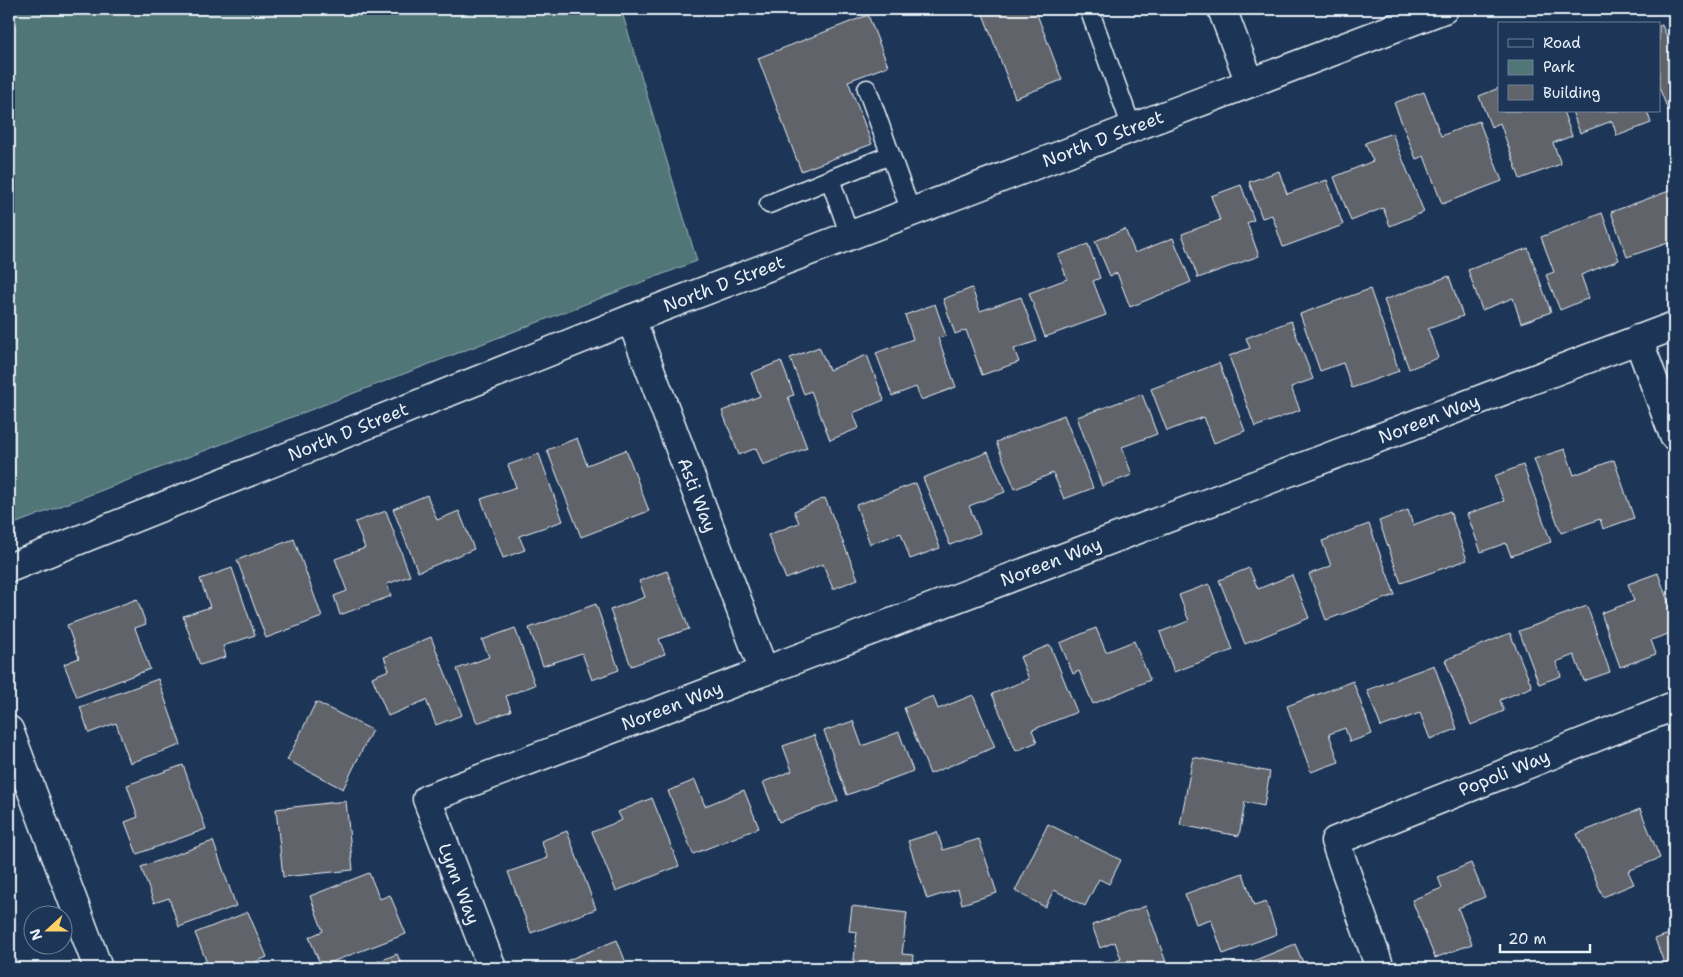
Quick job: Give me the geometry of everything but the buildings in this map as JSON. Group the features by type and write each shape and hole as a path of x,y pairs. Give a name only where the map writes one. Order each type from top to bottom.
{"street":[{"path":"1222,9 1250,83"},
{"name":"North D Street","path":"9,568 631,319 1444,9"},
{"name":"Asti Way","path":"631,319 764,671"},
{"name":"Noreen Way","path":"427,799 1674,326"},
{"path":"1638,340 1674,436"},
{"name":"Popoli Way","path":"1380,968 1335,841 1674,706"},
{"path":"9,730 98,968"},
{"name":"Lynn Way","path":"427,799 492,968"}],"lane":[{"path":"1089,9 1132,128"},
{"path":"867,89 911,212"},
{"path":"769,204 890,155"},
{"path":"830,179 850,236"}],"green space":[{"path":"9,9 621,9 697,261 9,526"}]}
